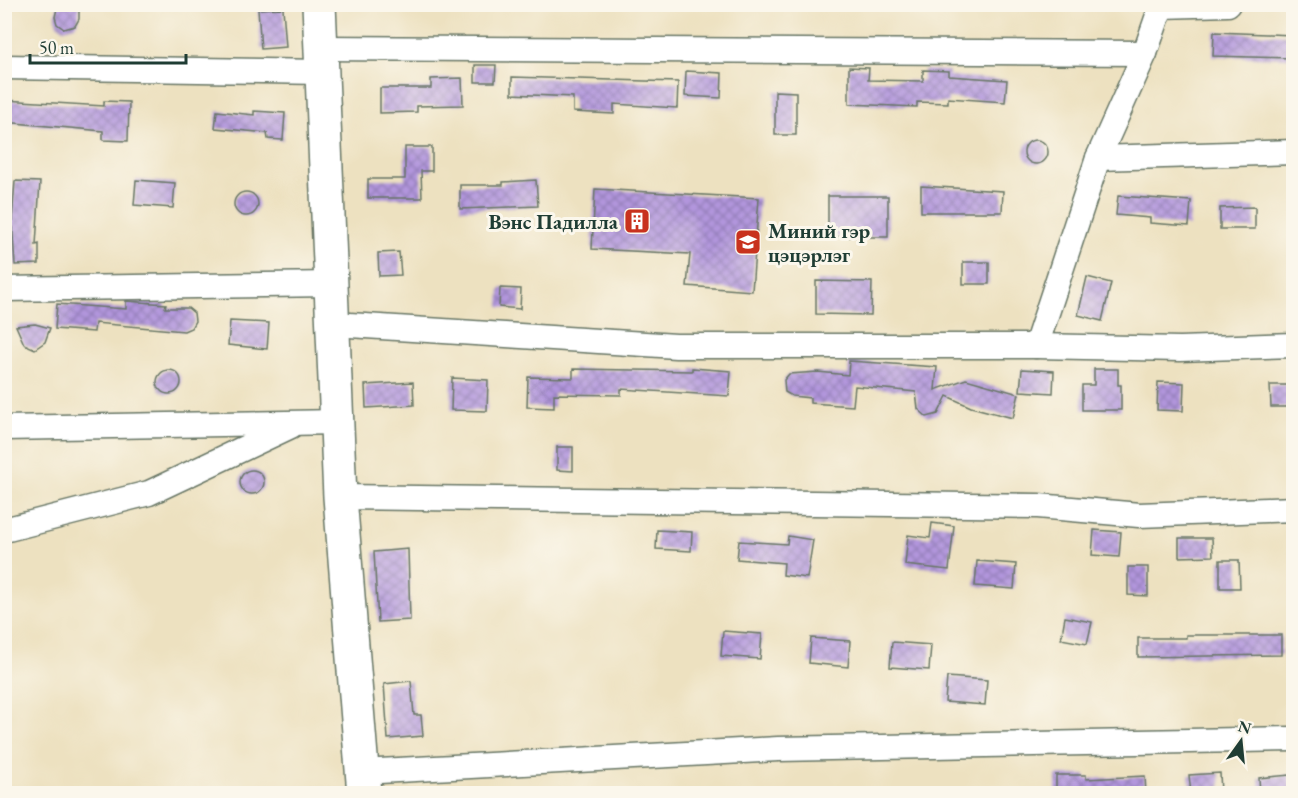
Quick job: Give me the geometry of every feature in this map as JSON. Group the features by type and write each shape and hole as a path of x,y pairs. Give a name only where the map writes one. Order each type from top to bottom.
{"street":[{"path":"319,4 340,497 363,783 778,749 1293,739"},
{"path":"1036,346 1098,158 1145,53 1162,5 1228,4"},
{"path":"4,67 321,60 1145,53"},
{"path":"1098,158 1293,152"},
{"path":"4,289 332,284"},
{"path":"334,324 676,346 1036,346 1180,349 1293,345"},
{"path":"4,530 149,493 298,422"},
{"path":"4,428 338,422"},
{"path":"340,497 1038,506 1138,515 1293,509"}],"building":[{"path":"58,4 79,4 79,19 75,26 64,29 57,24 55,17"},
{"path":"283,8 286,47 261,49 258,9"},
{"path":"1214,32 1293,35 1293,58 1213,56"},
{"path":"475,65 496,65 495,82 475,82"},
{"path":"849,67 869,68 868,80 923,81 923,70 949,71 949,76 1007,80 1005,102 948,98 948,103 917,102 917,107 849,104"},
{"path":"686,71 722,73 721,98 685,96"},
{"path":"512,77 678,82 677,108 614,104 614,114 573,112 573,97 512,94"},
{"path":"462,78 463,105 417,106 417,112 380,113 380,88 431,88 431,79"},
{"path":"775,91 796,92 796,135 775,135"},
{"path":"4,100 104,106 104,101 129,102 128,141 103,140 103,131 4,122"},
{"path":"217,111 254,115 254,111 285,113 283,140 268,139 267,133 215,128"},
{"path":"1036,140 1041,141 1047,147 1047,157 1041,163 1036,164 1031,163 1025,157 1024,152 1025,147 1031,141"},
{"path":"405,147 432,147 432,171 421,171 422,198 368,198 368,179 405,179"},
{"path":"136,180 175,183 173,208 134,205"},
{"path":"536,180 538,206 460,209 460,185 503,185 503,182"},
{"path":"15,181 40,182 36,245 39,244 39,264 15,265 12,220"},
{"path":"921,186 1003,191 1002,212 921,212"},
{"path":"595,189 759,198 752,291 687,286 690,254 592,249"},
{"path":"246,192 251,193 257,199 257,209 251,215 246,216 241,215 235,209 234,204 235,199 241,193"},
{"path":"828,196 888,196 888,237 828,237"},
{"path":"1118,196 1191,201 1189,226 1150,223 1150,218 1116,215"},
{"path":"1255,207 1255,229 1220,229 1220,208"},
{"path":"399,252 401,275 379,276 378,253"},
{"path":"963,262 989,262 989,284 963,284"},
{"path":"1087,277 1111,283 1102,321 1078,315"},
{"path":"816,281 872,282 871,315 816,314"},
{"path":"500,288 521,289 520,309 499,307"},
{"path":"126,301 166,304 165,308 188,308 194,313 195,321 191,328 184,331 95,323 94,332 55,329 57,304 126,309"},
{"path":"230,321 269,323 267,349 228,345"},
{"path":"35,324 50,328 45,342 35,349 24,344 16,326"},
{"path":"849,361 937,367 935,390 966,379 1019,394 1013,418 971,407 947,396 938,414 927,417 918,409 916,392 855,386 853,406 810,403 810,398 792,396 785,392 784,380 789,374 818,372 848,375"},
{"path":"692,368 731,371 729,396 621,389 621,395 554,394 554,408 527,407 528,377 573,378 573,369 692,371"},
{"path":"1022,369 1054,371 1053,393 1020,391"},
{"path":"1094,369 1118,369 1118,385 1121,385 1121,410 1082,410 1082,385 1094,385"},
{"path":"169,370 174,371 180,377 180,387 174,393 169,394 164,393 158,387 157,382 158,377 164,371"},
{"path":"452,378 488,380 487,411 451,410"},
{"path":"413,382 414,405 366,408 365,385"},
{"path":"1158,382 1184,383 1183,411 1157,410"},
{"path":"1270,385 1293,385 1293,407 1271,407"},
{"path":"557,447 573,447 573,471 557,470"},
{"path":"252,470 261,473 264,482 261,491 252,494 243,491 240,482 243,473"},
{"path":"932,523 954,526 949,570 905,565 908,535 930,538"},
{"path":"657,530 692,532 691,551 656,549"},
{"path":"1094,530 1121,532 1119,557 1092,555"},
{"path":"788,536 813,540 807,578 783,575 784,563 737,559 739,541 787,544"},
{"path":"1179,538 1212,538 1213,556 1179,557"},
{"path":"408,549 410,620 378,622 374,552"},
{"path":"1220,560 1239,560 1240,588 1220,588"},
{"path":"977,561 1016,564 1014,589 975,586"},
{"path":"1128,567 1148,567 1148,596 1128,595"},
{"path":"1065,617 1092,622 1087,644 1061,639"},
{"path":"723,631 762,634 760,659 721,656"},
{"path":"1186,635 1281,635 1281,655 1138,657 1138,638 1186,638"},
{"path":"811,638 850,641 848,667 809,663"},
{"path":"892,642 931,645 929,670 890,667"},
{"path":"947,677 987,680 985,705 945,702"},
{"path":"411,681 414,715 421,715 423,736 388,739 384,684"},
{"path":"1220,773 1221,794 1191,794 1189,775"},
{"path":"1056,775 1086,775 1086,779 1145,776 1146,794 1056,794"},
{"path":"1290,775 1291,794 1260,794 1259,778"}],"place":[{"name":"Вэнс Падилла","path":"637,221"},
{"name":"Миний гэр цэцэрлэг","path":"748,242"}]}
